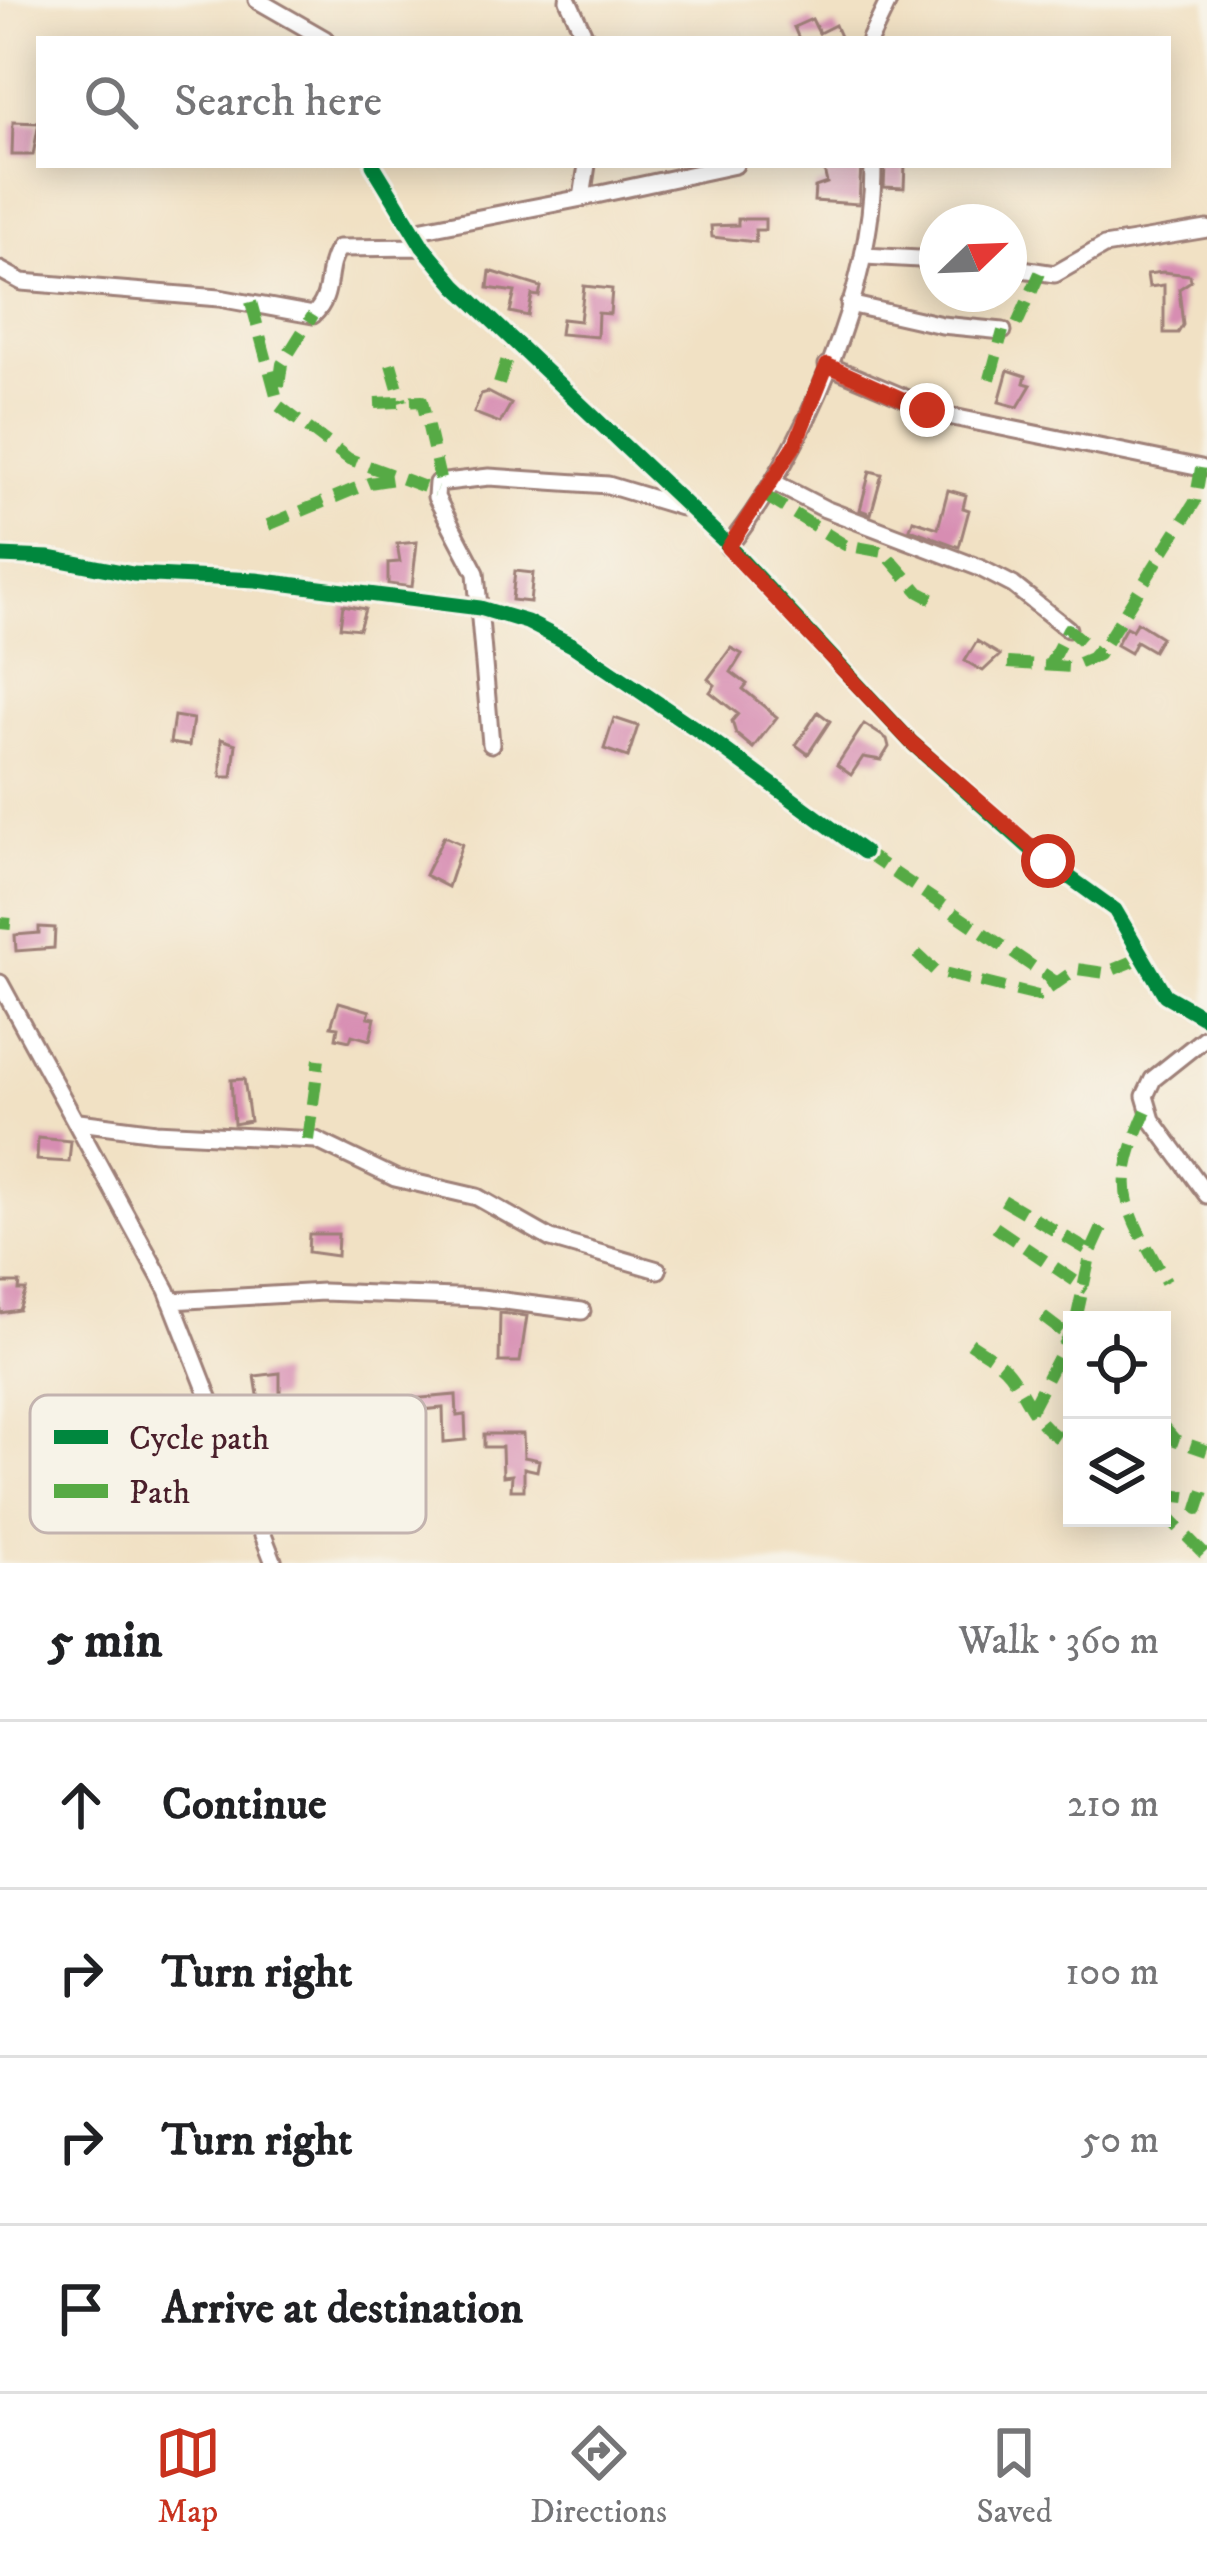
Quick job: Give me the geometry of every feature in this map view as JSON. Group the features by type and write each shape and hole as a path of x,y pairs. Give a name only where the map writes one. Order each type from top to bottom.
{"street":[{"path":"257,0 320,36"},
{"path":"568,0 585,36"},
{"path":"872,36 890,0"},
{"path":"375,168 423,247 456,286 728,548 911,742 1033,851 1115,910 1165,995 1207,1019"},
{"path":"582,198 586,168"},
{"path":"413,231 721,168"},
{"path":"728,548 801,433 827,365 865,256 873,168"},
{"path":"1027,268 1064,273 1083,255 1104,246 1207,229"},
{"path":"0,270 22,282 219,298 313,315 330,292 331,259 338,248 423,247"},
{"path":"865,256 919,259"},
{"path":"849,304 942,325 1003,331"},
{"path":"827,365 948,416 1201,468"},
{"path":"491,743 476,573 443,511 452,484 462,477 608,485 684,508"},
{"path":"773,482 825,509 980,568 1013,585 1068,629"},
{"path":"0,556 480,608 541,626 864,852"},
{"path":"0,983 80,1122 171,1301 208,1395"},
{"path":"1207,1036 1153,1079 1144,1096 1152,1120 1207,1195"},
{"path":"80,1122 157,1132 316,1140 395,1178 477,1197 551,1239 658,1270"},
{"path":"171,1301 322,1292 481,1298 582,1310"},
{"path":"262,1533 274,1563"}],"building":[{"path":"812,19 819,33 835,25 840,36 798,36 794,27"},
{"path":"13,122 36,123 33,155 12,155"},
{"path":"824,168 861,168 859,204 814,201 815,187 827,183"},
{"path":"885,168 905,168 904,188 884,187"},
{"path":"738,219 765,219 765,230 755,230 756,242 712,237 711,226 738,225"},
{"path":"490,271 541,287 539,296 532,295 528,316 510,312 515,292 488,288"},
{"path":"1147,274 1190,275 1191,281 1179,289 1183,325 1178,333 1164,333 1164,285 1149,287"},
{"path":"584,286 612,289 610,314 598,313 597,337 560,334 562,319 580,321"},
{"path":"1008,370 1026,376 1024,383 1031,385 1018,407 999,402"},
{"path":"488,392 511,404 500,423 474,413 481,394"},
{"path":"870,471 882,474 871,514 860,510"},
{"path":"948,490 966,495 963,508 969,510 959,547 910,529 913,520 938,528"},
{"path":"417,542 412,587 388,584 388,563 400,562 397,544"},
{"path":"515,571 533,573 530,602 512,600"},
{"path":"343,605 365,609 359,629 340,627"},
{"path":"1137,622 1161,637 1153,651 1136,641 1130,653 1116,645 1126,627 1132,630"},
{"path":"977,641 1000,655 983,671 965,661"},
{"path":"731,648 742,654 731,672 747,684 743,689 777,717 753,748 736,734 732,721 738,714 710,692 715,685 708,679"},
{"path":"818,712 830,721 808,754 796,745"},
{"path":"174,716 193,719 189,746 170,743"},
{"path":"614,718 638,726 628,757 604,749"},
{"path":"864,724 887,739 889,747 881,760 863,757 851,775 837,765"},
{"path":"221,739 236,744 232,777 221,777"},
{"path":"444,836 462,844 448,887 425,875"},
{"path":"39,927 55,928 54,948 16,951 15,935 39,933"},
{"path":"339,1002 370,1011 368,1017 375,1018 370,1040 352,1035 350,1041 336,1038 338,1027 331,1026"},
{"path":"244,1079 250,1121 234,1124 231,1080"},
{"path":"38,1138 71,1141 69,1162 37,1160"},
{"path":"309,1234 338,1234 337,1256 308,1252"},
{"path":"0,1283 20,1283 19,1290 26,1290 19,1310 0,1313"},
{"path":"500,1313 527,1316 520,1362 499,1362"},
{"path":"280,1373 280,1395 258,1395 255,1376"},
{"path":"456,1395 457,1416 465,1415 466,1440 444,1442 443,1408 426,1410 426,1398"},
{"path":"484,1434 523,1434 524,1457 539,1460 537,1471 524,1468 524,1490 511,1490 512,1475 503,1476 502,1447 484,1447"}],"marked path":[{"path":"1017,324 1040,273"},
{"path":"251,302 279,406 349,459 436,491"},
{"path":"279,386 282,364 313,315"},
{"path":"990,379 1003,331"},
{"path":"499,384 513,340"},
{"path":"391,364 402,402"},
{"path":"375,403 422,401 440,479"},
{"path":"1008,663 1070,667 1098,655 1195,502 1201,468"},
{"path":"268,525 369,483 396,479"},
{"path":"764,495 845,545 884,552 919,592 932,599"},
{"path":"1049,666 1068,629 1098,655"},
{"path":"864,852 1060,985"},
{"path":"0,923 11,924"},
{"path":"917,954 935,971 1038,996 1077,969 1105,973 1141,958"},
{"path":"308,1140 319,1059"},
{"path":"1146,1111 1128,1162 1127,1199 1166,1282"},
{"path":"1003,1200 1091,1252"},
{"path":"1078,1311 1091,1252 1106,1219"},
{"path":"995,1227 1087,1289"},
{"path":"1043,1317 1063,1332"},
{"path":"970,1343 1005,1369 1041,1422 1063,1440"},
{"path":"1030,1411 1063,1347"},
{"path":"1171,1435 1207,1451"},
{"path":"1171,1495 1186,1497 1198,1509 1207,1481"},
{"path":"1171,1520 1207,1557"}],"cycle path":[{"path":"375,168 423,247 456,286 721,538 911,742 1033,851 1115,910 1165,995 1207,1019"},
{"path":"0,556 50,558 133,574 256,580 480,608 527,622 572,645 699,731 864,852"}],"route":[{"path":"927,410 827,365 795,445 728,548 911,742 1048,861"}]}
